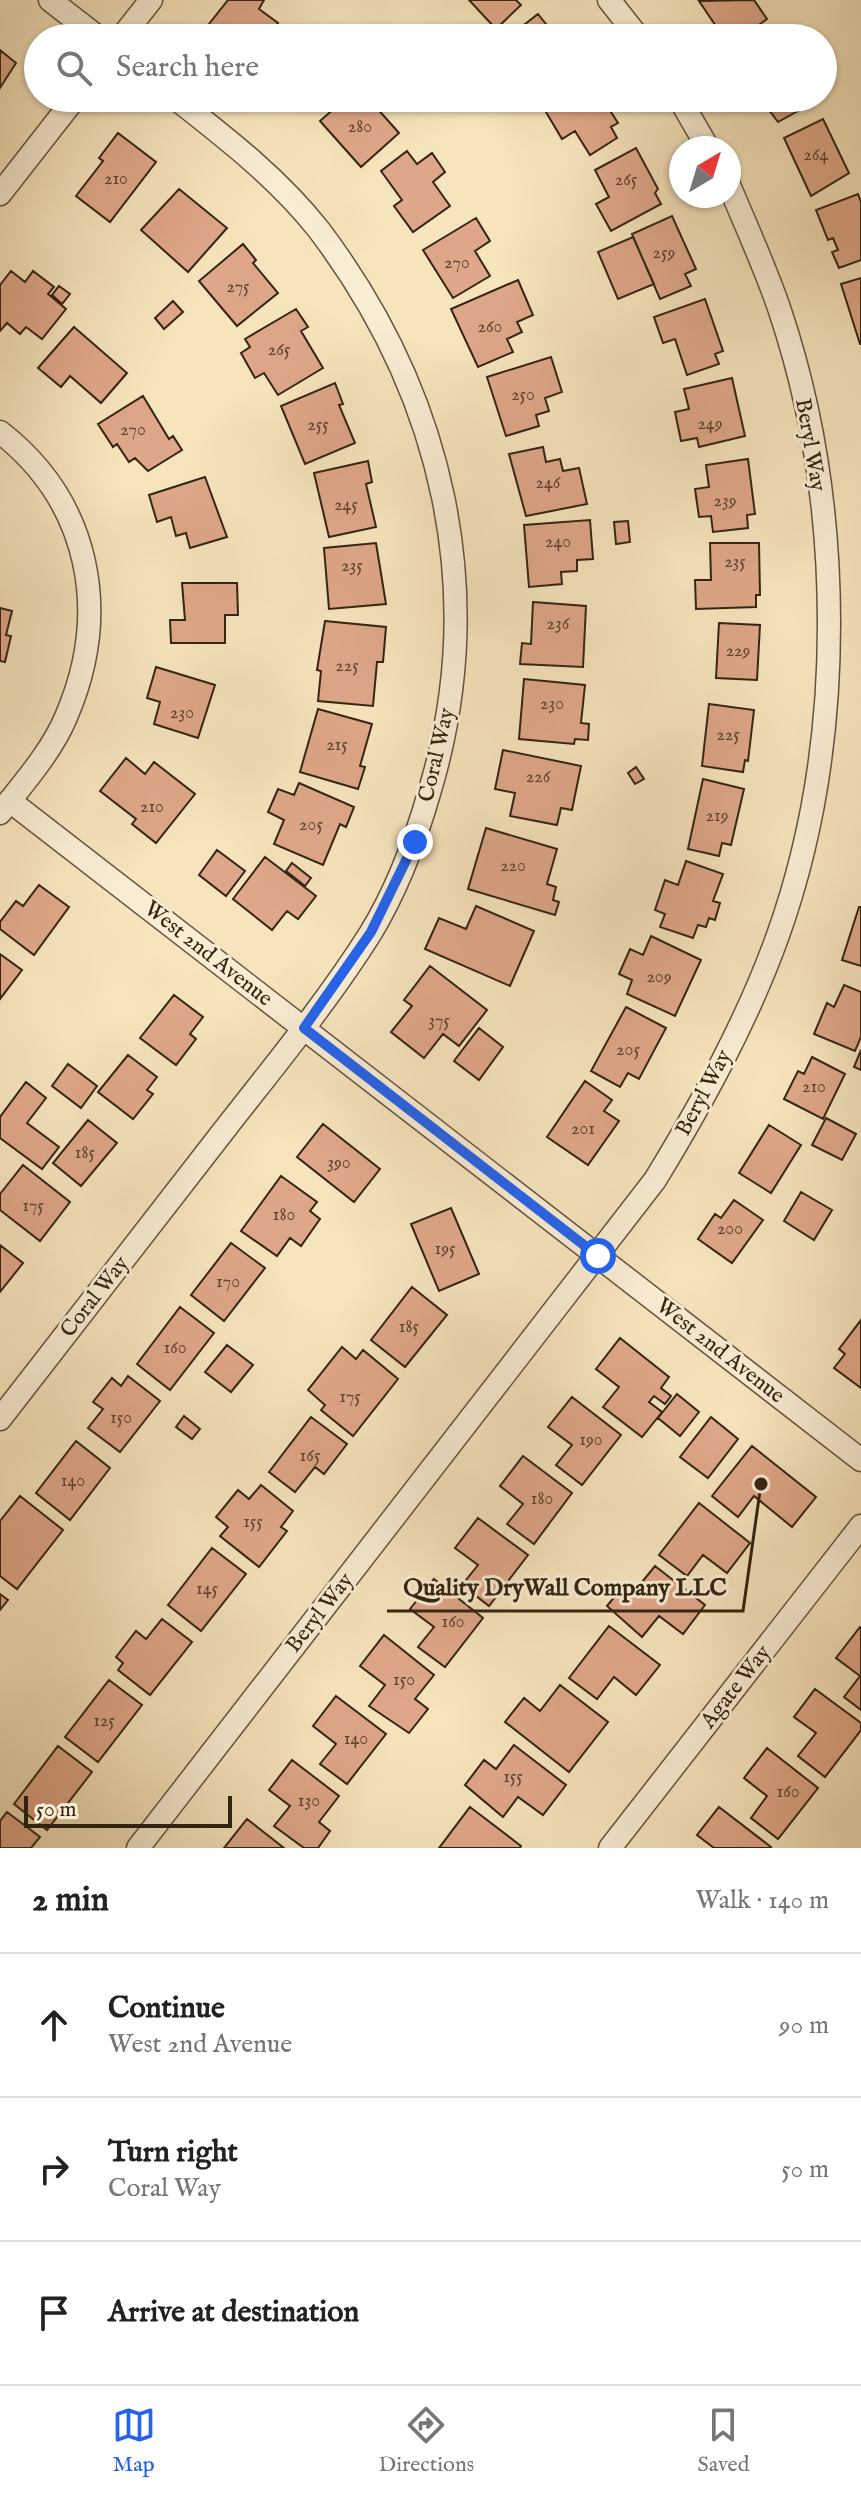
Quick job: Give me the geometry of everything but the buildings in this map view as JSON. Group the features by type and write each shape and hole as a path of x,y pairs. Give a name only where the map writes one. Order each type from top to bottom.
{"street":[{"path":"50,0 81,24"},
{"path":"132,24 151,0"},
{"path":"609,0 628,24"},
{"path":"0,194 64,112"},
{"name":"Coral Way","path":"0,1419 304,1028 371,932 415,842 444,743 456,659 456,581 445,494 418,403 378,321 319,231 283,189 192,112"},
{"path":"687,112 701,136"},
{"name":"Beryl Way","path":"138,1848 655,1180 711,1088 777,938 811,815 827,689 829,581 814,442 780,309 738,208"},
{"path":"0,432 34,460 64,504 85,559 92,621 85,666 65,721 5,807"},
{"name":"West 2nd Avenue","path":"5,807 304,1028 861,1460"},
{"name":"Agate Way","path":"610,1848 861,1526"}],"place":[{"name":"Quality DryWall Company LLC","path":"761,1484"}],"route":[{"path":"415,842 371,932 304,1028 598,1256"}]}
